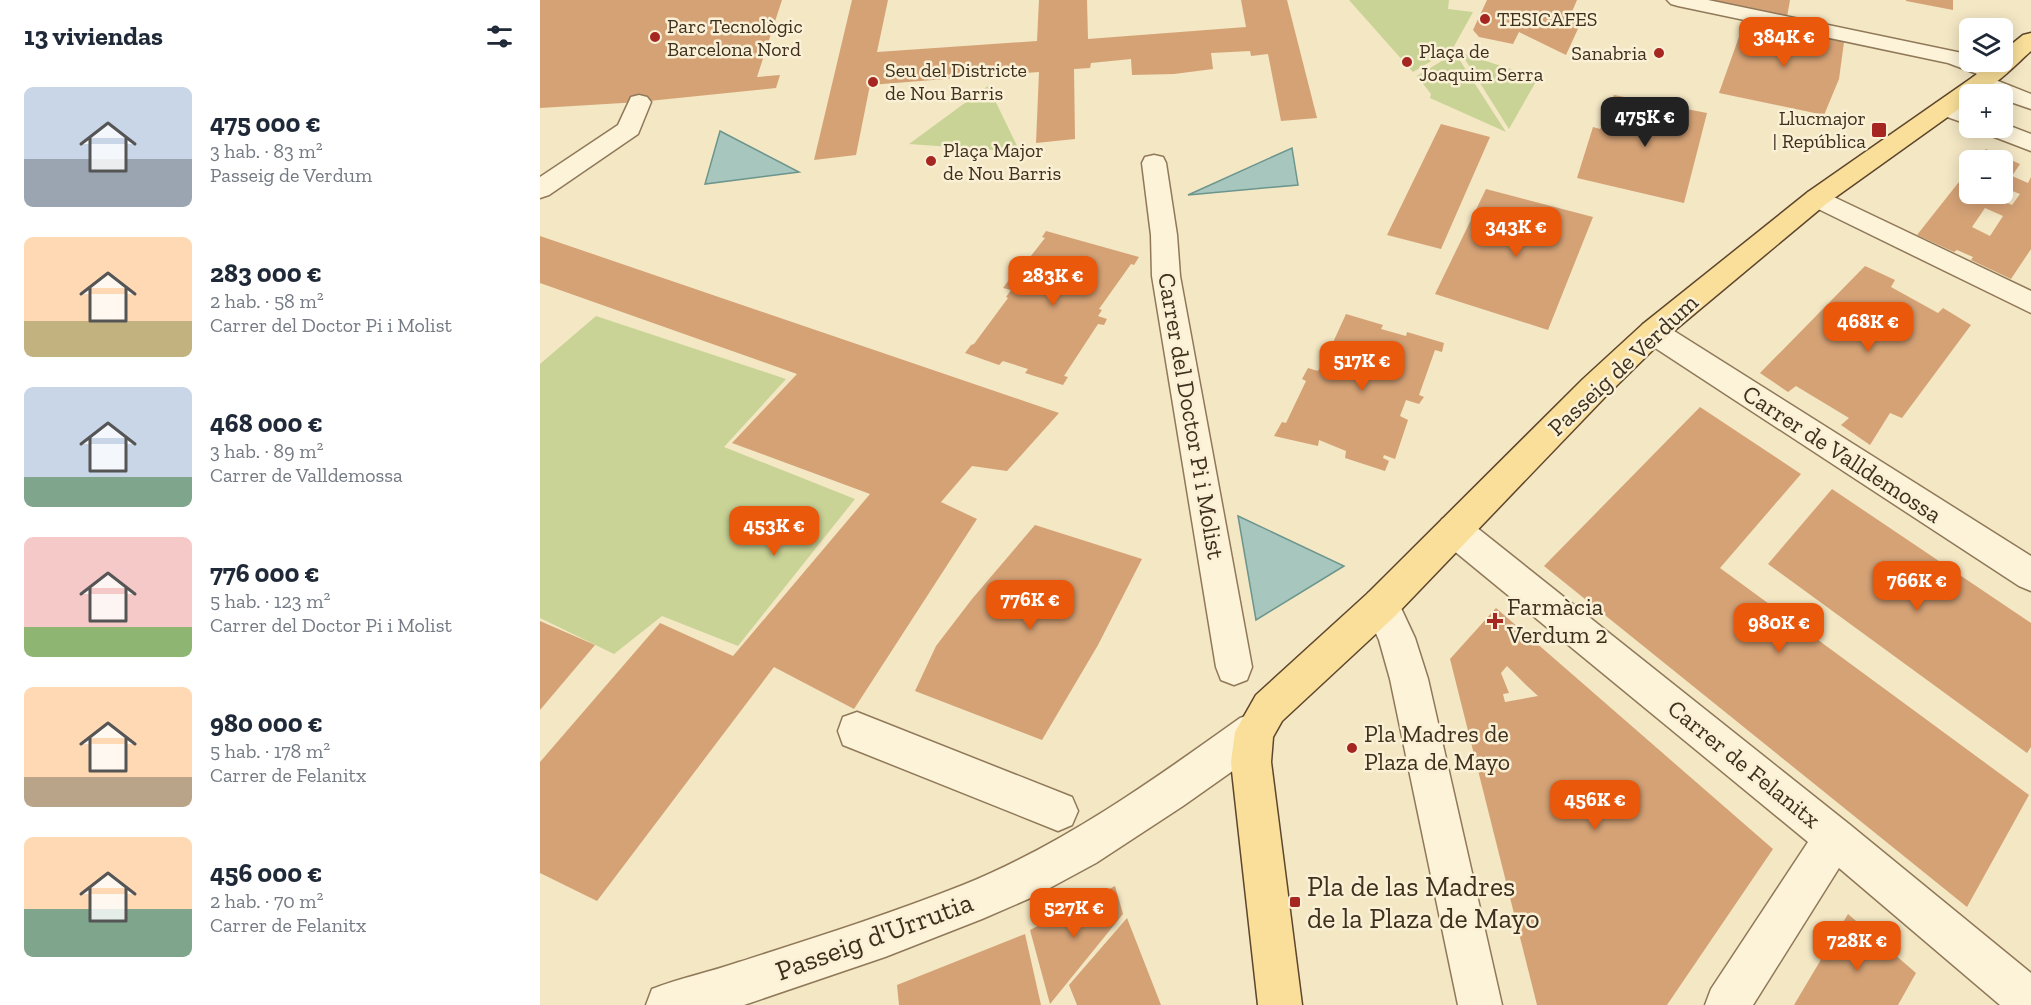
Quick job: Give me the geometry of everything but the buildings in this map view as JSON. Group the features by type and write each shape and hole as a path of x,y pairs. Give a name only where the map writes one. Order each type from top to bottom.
{"main road":[{"name":"Passeig de Verdum","path":"1254,732 1269,708 1381,605 1594,388 1653,332 1817,198 1987,77 2031,40"},
{"path":"1254,732 1251,762 1253,785 1280,1005"}],"street":[{"path":"1678,0 1954,58 2031,102"},
{"path":"540,189 629,129 639,102"},
{"path":"1944,108 1959,114"},
{"path":"2013,135 2031,142"},
{"name":"Carrer del Doctor Pi i Molist","path":"1154,163 1164,235 1166,276 1234,668"},
{"path":"1817,198 2031,303"},
{"name":"Carrer de Valldemossa","path":"1653,332 2031,575"},
{"name":"Carrer de Felanitx","path":"1454,530 1835,838 2031,1002"},
{"path":"1381,605 1397,638 1409,679 1480,1005"},
{"path":"857,731 1058,811"},
{"name":"Passeig d'Urrutia","path":"668,1005 736,986 907,929 1020,880 1098,838 1254,732"},
{"path":"1727,1005 1835,838"}],"green space":[{"path":"1349,0 1449,0 1448,9 1473,12 1453,48 1413,72"},
{"path":"1455,53 1506,132 1430,98 1431,94 1417,76"},
{"path":"1461,53 1538,78 1509,129"},
{"path":"988,86 1020,152 909,144"},
{"path":"596,316 786,379 724,447 855,499 738,646 662,616 614,654 540,618 540,364"}],"water":[{"path":"720,131 799,172 705,184"},
{"path":"1292,148 1298,185 1188,195"},
{"path":"1238,516 1344,566 1256,620"}],"place":[{"name":"TESICAFES","path":"1485,19"},
{"name":"Parc Tecnològic Barcelona Nord","path":"655,37"},
{"name":"Sanabria","path":"1659,53"},
{"name":"Plaça de Joaquim Serra","path":"1407,62"},
{"name":"Seu del Districte de Nou Barris","path":"873,82"},
{"name":"Llucmajor | República","path":"1879,130"},
{"name":"Plaça Major de Nou Barris","path":"931,161"},
{"name":"Farmàcia Verdum 2","path":"1495,621"},
{"name":"Pla Madres de Plaza de Mayo","path":"1352,748"},
{"name":"Pla de las Madres de la Plaza de Mayo","path":"1295,902"}]}
